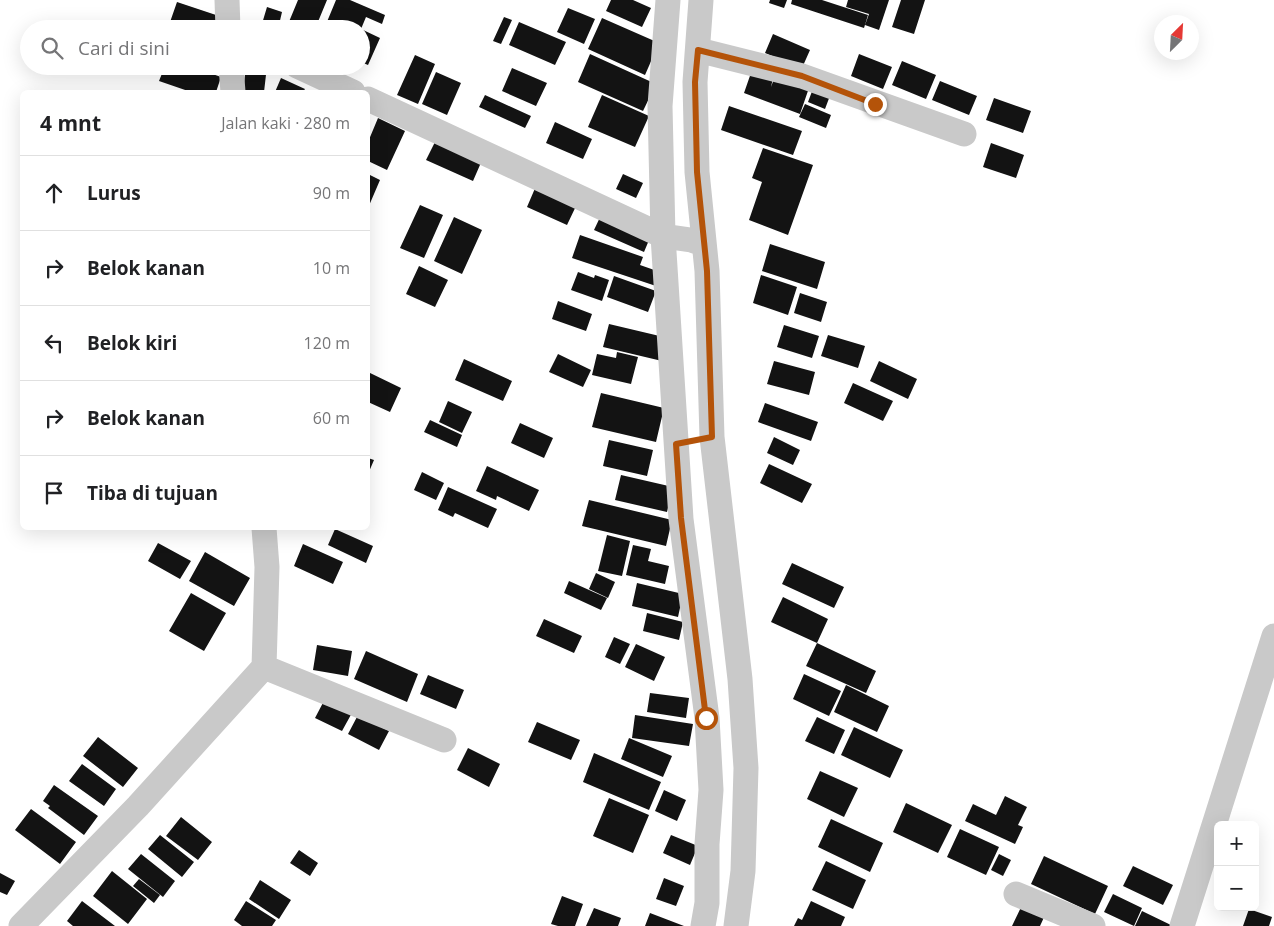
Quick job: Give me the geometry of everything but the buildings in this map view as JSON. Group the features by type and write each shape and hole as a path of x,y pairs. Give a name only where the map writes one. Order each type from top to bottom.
{"street":[{"path":"227,0 228,20"},
{"path":"668,0 660,106 682,239"},
{"path":"701,0 695,82 696,145 682,239 676,444 681,518 706,718 710,772 707,903 703,926"},
{"path":"698,50 802,76 964,134"},
{"path":"232,75 233,90"},
{"path":"316,75 349,90"},
{"path":"370,100 682,239 707,271 712,437 740,678 746,768 743,871 736,926"},
{"path":"676,444 712,437"},
{"path":"21,926 138,806 264,667 267,567 264,530"},
{"path":"1182,926 1274,636"},
{"path":"264,667 444,740"},
{"path":"1016,894 1093,926"}],"route":[{"path":"706,718 681,518 676,444 712,437 707,271 697,172 695,82 698,50 802,76 875,104"}]}
